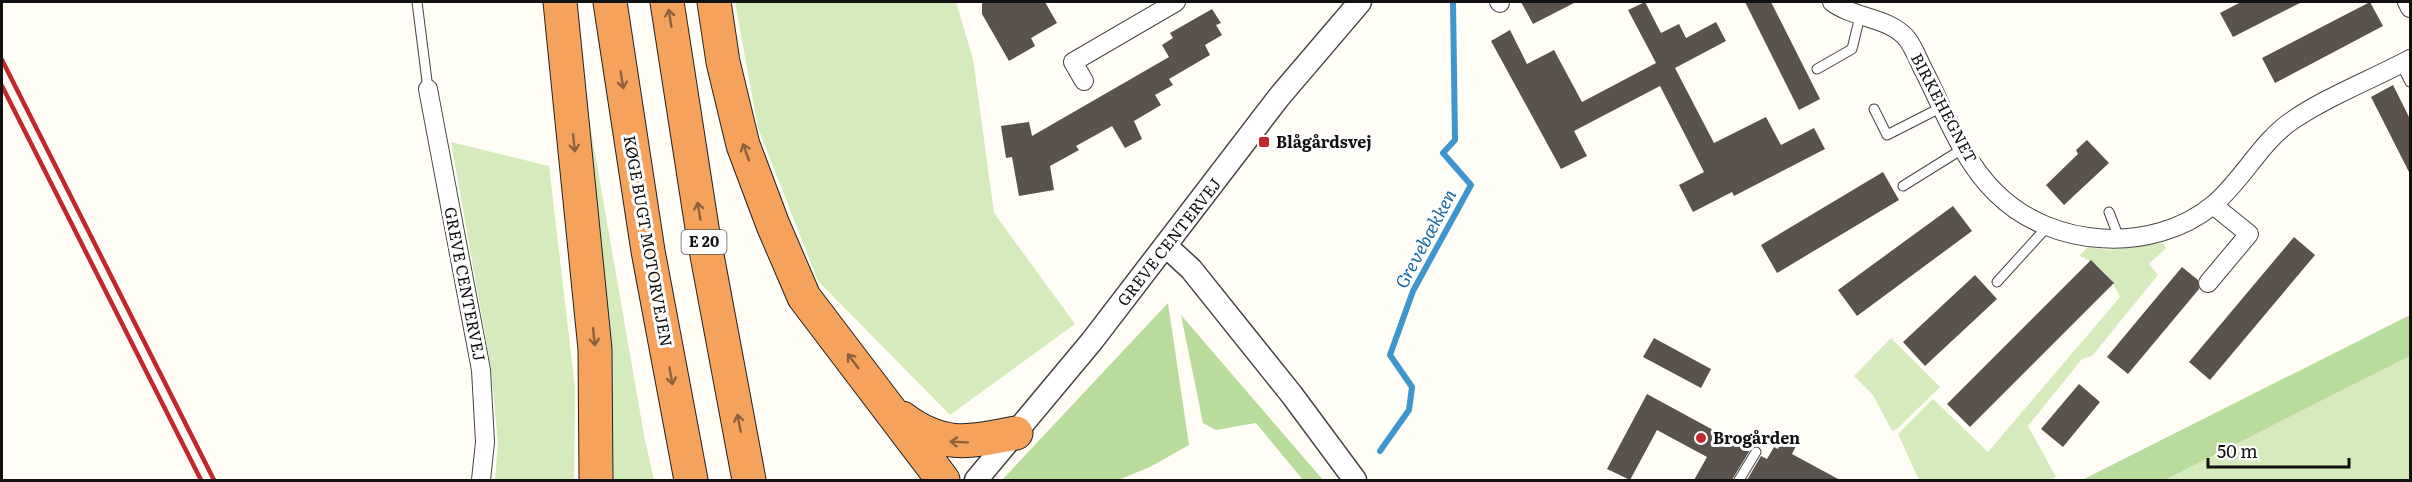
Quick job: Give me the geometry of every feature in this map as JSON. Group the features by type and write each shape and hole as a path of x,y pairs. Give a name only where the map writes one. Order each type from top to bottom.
{"highway":[{"path":"560,2 595,349 596,480"},
{"name":"KØGE BUGT MOTORVEJEN","path":"610,2 648,251 691,480"},
{"name":"E 20","path":"667,2 703,234 749,480"},
{"path":"714,2 723,62 743,145 772,225 804,297 943,480"},
{"path":"888,408 918,430 944,441 966,443 1017,433"}],"street":[{"path":"1084,81 1072,62 1176,2"},
{"name":"GREVE CENTERVEJ","path":"976,480 1017,433 1166,246 1279,97 1360,2"},
{"path":"1832,2 1860,16"},
{"path":"2407,2 2410,8"},
{"name":"BIRKEHEGNET","path":"1860,16 1891,27 1907,39 1964,148 1995,192 2024,215 2047,227 2071,235 2119,238 2181,225 2213,205 2269,141 2293,120 2406,62"},
{"name":"GREVE CENTERVEJ","path":"428,89 481,370 485,442 481,480"},
{"path":"2208,283 2249,234 2213,205"},
{"path":"1166,246 1191,269 1292,394 1355,480"}],"lane":[{"path":"417,2 428,89"},
{"path":"1817,69 1852,49 1860,16"},
{"path":"2406,62 2410,81"},
{"path":"1874,109 1887,135 1942,107"},
{"path":"1903,186 1964,148"},
{"path":"2109,212 2119,238"},
{"path":"1997,282 2047,227"},
{"path":"1739,480 1756,452"}],"green space":[{"path":"735,2 956,2 973,59 994,213 1075,324 950,415 818,281 758,128"},
{"path":"579,61 644,435 654,480 611,480 612,421"},
{"path":"451,142 549,166 575,388 574,480 495,480 498,444 491,368"},
{"path":"2163,243 2166,248 2149,264 2158,275 2092,356 2082,359 2028,426 2056,477 2048,480 1919,480 1898,434 1933,399 1988,452 2120,297 2104,272 2092,262 2079,256 2088,247 2108,250"},
{"path":"1168,303 1189,445 1150,467 1118,480 1002,480"},
{"path":"1181,315 1323,480 1303,480 1256,423 1216,430 1203,423"},
{"path":"2410,315 2410,356 2165,480 2082,480"},
{"path":"1891,338 1940,387 1897,429 1892,431 1873,395 1854,376"},
{"path":"2410,356 2410,480 2165,480"}],"building":[{"path":"1045,2 1057,23 1031,38 1035,46 1009,61 982,14 982,3"},
{"path":"1521,2 1576,2 1533,24"},
{"path":"1645,2 1661,33 1679,24 1686,38 1716,22 1726,41 1675,68 1714,143 1766,117 1781,145 1814,128 1825,149 1734,196 1732,192 1693,212 1679,185 1704,172 1660,86 1574,131 1587,156 1561,169 1491,41 1510,30 1527,64 1554,50 1582,102 1656,63 1628,10"},
{"path":"1745,2 1771,2 1820,99 1799,110"},
{"path":"2241,2 2302,2 2233,37 2220,13"},
{"path":"2370,2 2383,26 2275,83 2262,58"},
{"path":"1212,9 1221,23 1216,25 1222,35 1205,45 1210,55 1169,79 1173,85 1155,95 1161,105 1134,121 1142,139 1125,148 1112,126 1076,146 1079,150 1050,166 1054,190 1019,196 1012,157 1006,158 1001,126 1029,122 1032,136 1169,57 1162,45 1173,38 1170,33"},
{"path":"2393,85 2410,119 2410,174 2371,97"},
{"path":"2087,140 2109,163 2064,205 2046,185 2078,154 2076,150"},
{"path":"1883,172 1899,200 1777,273 1761,245"},
{"path":"1953,206 1972,231 1857,316 1838,290"},
{"path":"2294,237 2315,255 2210,380 2189,362"},
{"path":"2091,260 2114,283 1970,427 1947,404"},
{"path":"2182,267 2198,280 2199,289 2128,374 2107,357"},
{"path":"1975,275 1997,299 1925,366 1903,342"},
{"path":"1654,338 1711,369 1701,388 1643,357"},
{"path":"2079,384 2100,402 2063,447 2041,429"},
{"name":"Brogården","path":"1647,394 1750,450 1732,480 1694,480 1707,457 1657,430 1630,480 1607,469"},
{"path":"1786,433 1799,440 1792,454 1840,480 1747,480 1761,456 1767,459 1774,447 1778,449"}],"waterway":[{"name":"Grevebækken","path":"1380,451 1409,410 1412,387 1390,355 1413,291 1471,185 1443,153 1455,140 1453,2"}],"railway":[{"path":"2,60 214,480"},
{"path":"2,86 201,480"}],"place":[{"name":"Blågårdsvej","path":"1264,142"},
{"name":"Brogården","path":"1701,438"}]}
